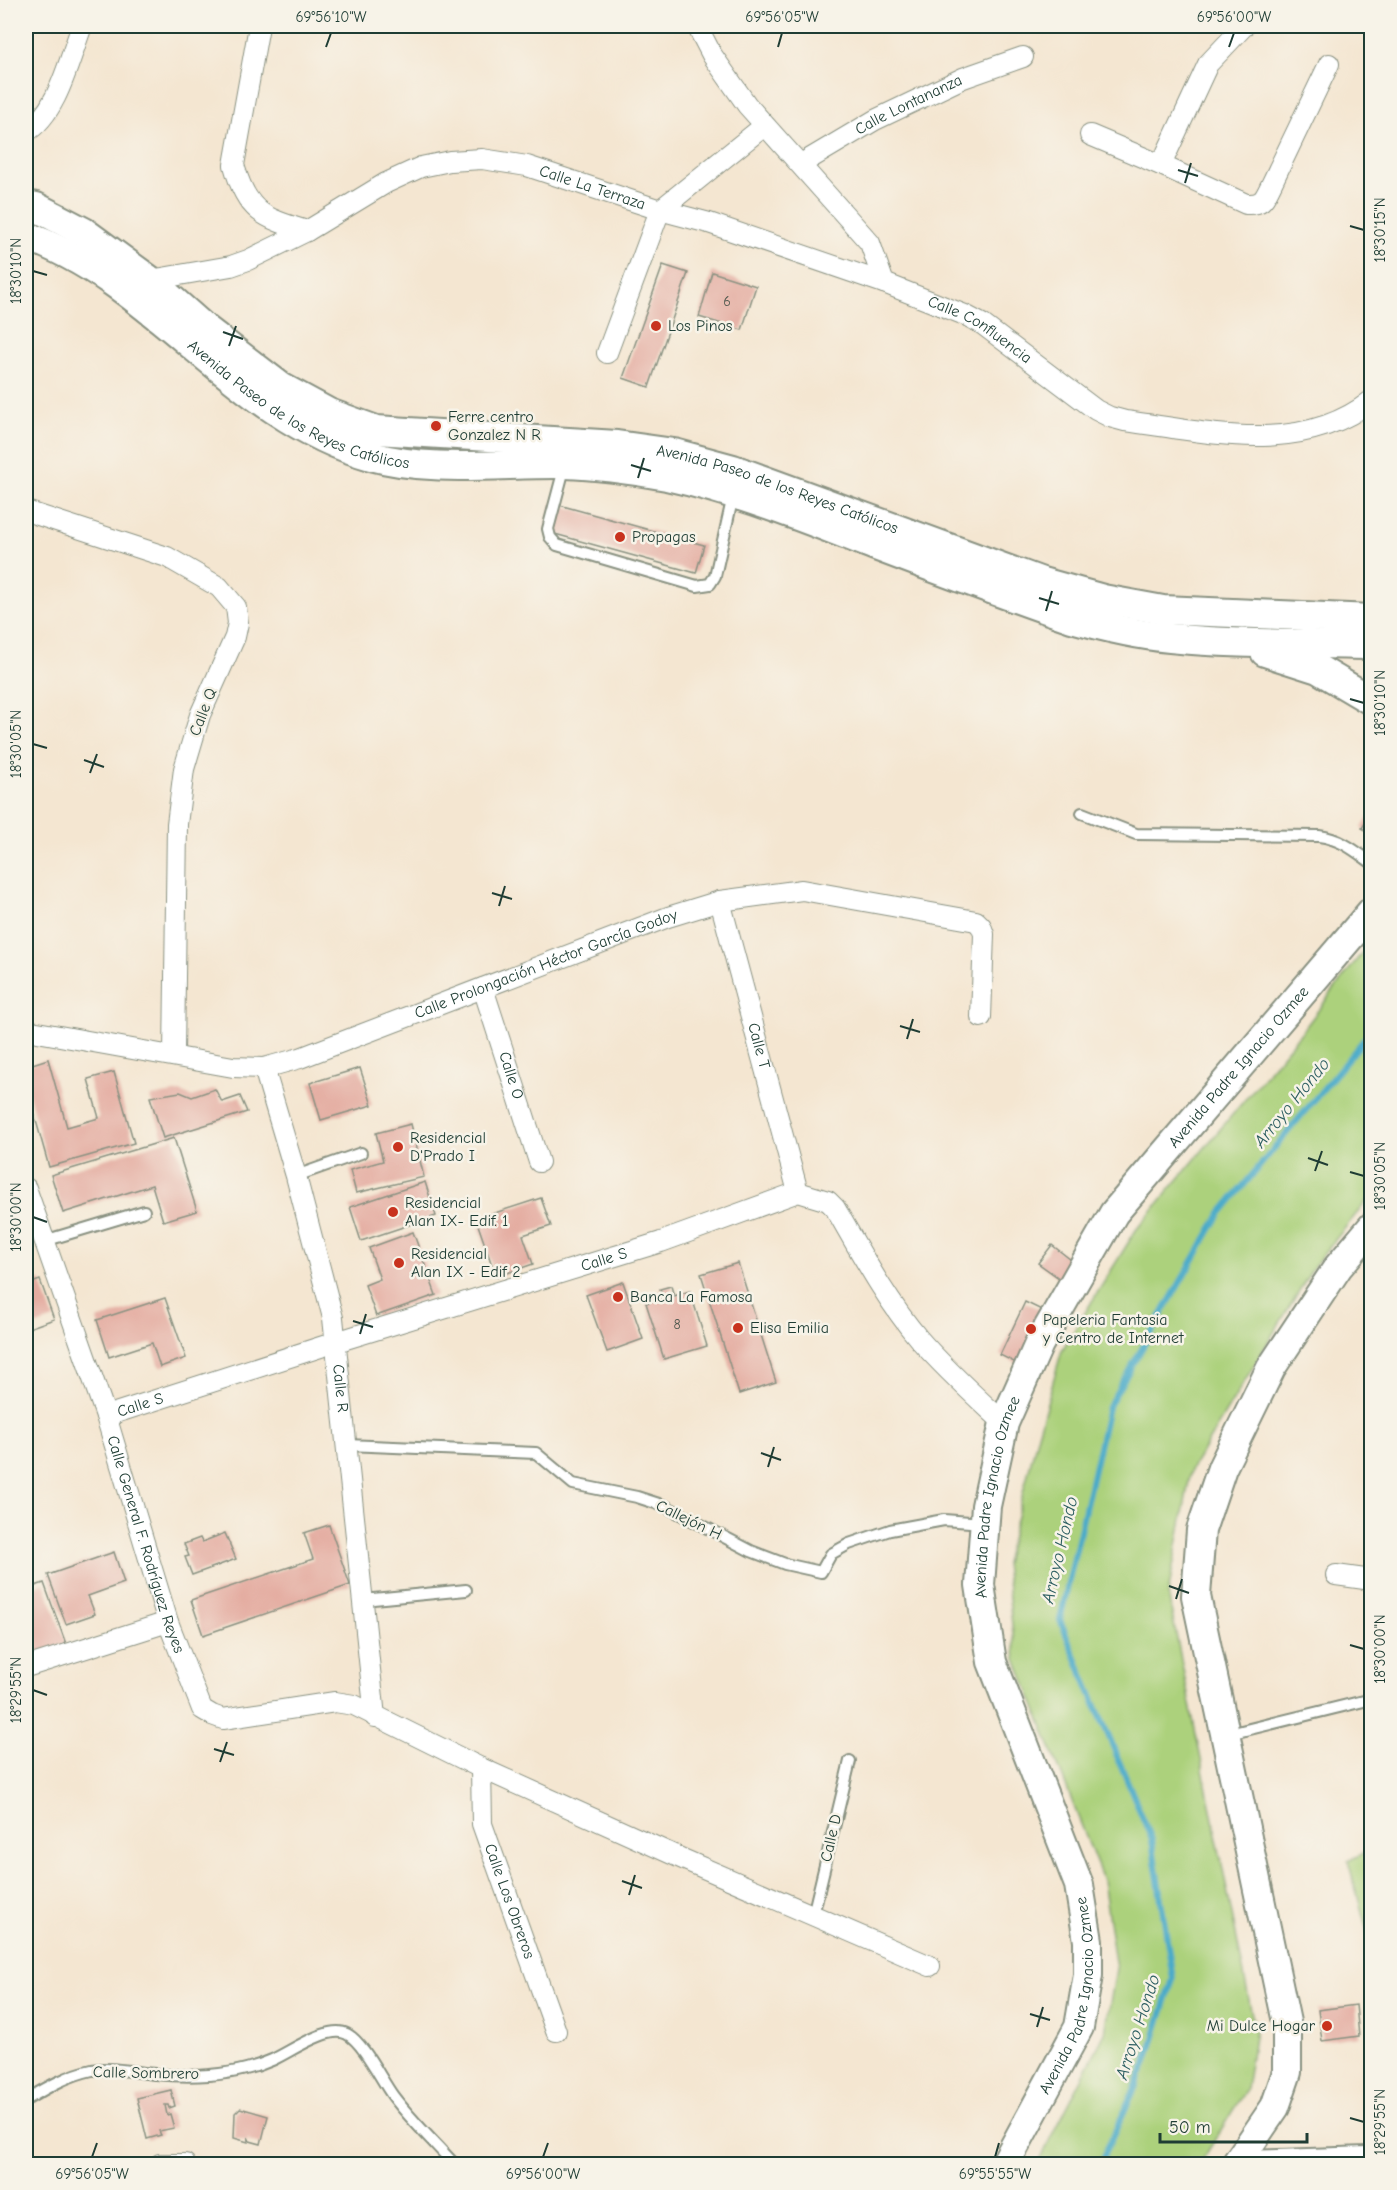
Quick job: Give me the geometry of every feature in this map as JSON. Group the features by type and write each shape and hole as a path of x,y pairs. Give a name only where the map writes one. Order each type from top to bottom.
{"main road":[{"name":"Avenida Paseo de los Reyes Católicos","path":"26,205 36,207 84,232 244,388 301,427 334,443 371,456 411,464 484,466 565,464 614,467 668,477 829,528 1072,618 1114,629 1168,638 1231,643 1371,645"},
{"name":"Avenida Paseo de los Reyes Católicos","path":"26,236 143,290 203,327 281,387 329,413 376,430 617,445 674,453 733,469 1042,582 1103,599 1163,610 1371,619"},
{"path":"1231,643 1318,669 1371,701"},
{"name":"Avenida Padre Ignacio Ozmee","path":"1005,2164 1079,2027 1088,1975 1088,1941 1079,1884 992,1662 980,1585 986,1506 1004,1423 1039,1344 1114,1213 1371,911"},
{"path":"1238,2161 1275,2107 1287,2072 1287,2027 1196,1596 1201,1530 1222,1468 1271,1368 1338,1267 1371,1227"}],"street":[{"path":"26,132 35,127 49,110 82,26"},
{"path":"259,26 234,165 240,186 251,204 271,221 307,231"},
{"path":"697,26 712,54 747,105 870,243 884,283"},
{"path":"1161,165 1208,64 1244,26"},
{"name":"Calle Lontananza","path":"801,164 875,120 963,78 1023,57"},
{"path":"1090,135 1246,204 1256,204 1268,192 1329,64"},
{"path":"607,353 660,210 764,126"},
{"name":"Calle La Terraza","path":"143,290 231,266 307,231 386,183 420,167 450,161 482,159 527,166 660,210 709,223 884,283"},
{"name":"Calle Confluencia","path":"884,283 982,324 1096,410 1125,421 1242,436 1290,435 1328,426 1361,409 1371,400"},
{"name":"Calle Q","path":"26,511 167,557 219,587 236,607 238,623 235,637 200,715 184,769 177,824 174,1056"},
{"name":"Calle Prolongación Héctor García Godoy","path":"26,1030 233,1067 264,1068 300,1058 668,916 720,901 802,890 976,921 984,934 981,1017"},
{"name":"Calle T","path":"720,901 798,1192"},
{"name":"Calle O","path":"483,988 539,1162"},
{"name":"Calle R","path":"264,1068 296,1176 333,1318 375,1717"},
{"name":"Calle General F. Rodríguez Reyes","path":"26,1188 106,1416 168,1622 202,1709 224,1719 335,1702 354,1705 375,1717"},
{"path":"798,1192 828,1201 835,1208 885,1293 918,1338 1004,1423"},
{"name":"Calle S","path":"106,1416 336,1342 661,1242 798,1192"},
{"path":"1336,1575 1371,1580"},
{"path":"26,1667 168,1622"},
{"path":"375,1717 481,1768 930,1966"},
{"name":"Calle Los Obreros","path":"481,1768 482,1824 556,2031"},
{"path":"160,2164 185,2164"}],"lane":[{"path":"565,464 548,529 550,537 557,545 697,586 710,584 715,576 733,496"},
{"path":"1082,813 1137,834 1333,838 1346,843 1371,863"},
{"path":"296,1176 361,1153"},
{"path":"44,1240 144,1211"},
{"name":"Callejón H","path":"347,1445 537,1453 573,1484 637,1497 665,1506 751,1551 785,1564 821,1572 831,1554 849,1544 890,1530 944,1520 985,1523"},
{"path":"363,1600 466,1590"},
{"path":"1225,1735 1371,1699"},
{"name":"Calle D","path":"813,1915 850,1761"},
{"name":"Calle Sombrero","path":"26,2100 71,2076 93,2070 121,2070 182,2077 220,2074 256,2067 316,2037 336,2031 347,2034 362,2048 394,2098 454,2164"},
{"path":"1238,2161 1368,2152"}],"green space":[{"path":"1371,941 1371,1196 1314,1266 1191,1470 1168,1594 1255,2030 1246,2089 1200,2164 1038,2164 1105,2033 1116,1969 1103,1880 1016,1659 1005,1563 1038,1434 1062,1350 1136,1230 1304,1029"},
{"path":"1371,1849 1371,1945 1348,1861"}],"building":[{"name":"Los Pinos","path":"663,265 688,273 649,387 623,378"},
{"path":"712,272 756,286 742,330 699,317"},
{"path":"552,503 704,545 696,573 544,531"},
{"path":"1372,812 1372,834 1362,828"},
{"path":"48,1059 67,1127 99,1118 88,1079 114,1072 134,1143 49,1167 26,1085 26,1066"},
{"path":"360,1068 372,1105 321,1120 310,1083"},
{"path":"215,1089 222,1102 240,1096 247,1112 163,1138 150,1097 180,1092 192,1097"},
{"name":"Residencial D'Prado I","path":"411,1124 424,1177 356,1193 350,1170 383,1161 376,1133"},
{"path":"174,1138 197,1211 163,1221 152,1185 63,1213 51,1175"},
{"name":"Residencial Alan IX- Edif. 1","path":"425,1182 436,1216 361,1241 350,1207"},
{"path":"541,1198 551,1226 523,1235 533,1264 496,1277 476,1219"},
{"name":"Residencial Alan IX - Edif 2","path":"413,1232 436,1295 376,1316 365,1285 380,1279 369,1248"},
{"path":"1052,1245 1076,1264 1063,1281 1038,1263"},
{"name":"Elisa Emilia","path":"738,1263 776,1382 739,1394 701,1274"},
{"path":"40,1280 54,1319 26,1329 26,1285"},
{"path":"623,1282 643,1339 607,1352 586,1295"},
{"path":"671,1286 674,1296 690,1291 707,1346 664,1359 646,1303 662,1298 660,1289"},
{"path":"165,1298 186,1358 160,1367 152,1343 109,1357 97,1320"},
{"path":"1025,1302 1050,1314 1024,1367 1000,1355"},
{"path":"329,1525 350,1585 203,1635 191,1600 313,1559 304,1533"},
{"path":"225,1533 236,1559 192,1575 185,1557 189,1556 184,1544 200,1538 202,1542"},
{"path":"114,1552 124,1583 88,1596 95,1614 66,1624 48,1575"},
{"path":"44,1583 66,1644 26,1658 26,1589"},
{"path":"1356,2005 1359,2036 1322,2041 1318,2010"},
{"path":"171,2090 175,2106 169,2108 165,2105 174,2128 159,2131 161,2135 147,2139 137,2098"},
{"path":"240,2108 268,2116 261,2144 250,2141 248,2137 248,2142 234,2138 235,2113"}],"waterway":[{"name":"Arroyo Hondo","path":"1100,2164 1146,2064 1173,1979 1152,1840 1060,1620 1108,1407 1220,1214 1372,1030"}],"place":[{"name":"Los Pinos","path":"656,326"},
{"name":"Ferre centro Gonzalez N R","path":"436,426"},
{"name":"Propagas","path":"620,537"},
{"name":"Residencial D'Prado I","path":"398,1147"},
{"name":"Residencial Alan IX- Edif. 1","path":"393,1212"},
{"name":"Residencial Alan IX - Edif 2","path":"399,1263"},
{"name":"Banca La Famosa","path":"618,1297"},
{"name":"Elisa Emilia","path":"738,1328"},
{"name":"Papeleria Fantasia y Centro de Internet","path":"1031,1329"},
{"name":"Mi Dulce Hogar","path":"1327,2026"}]}
